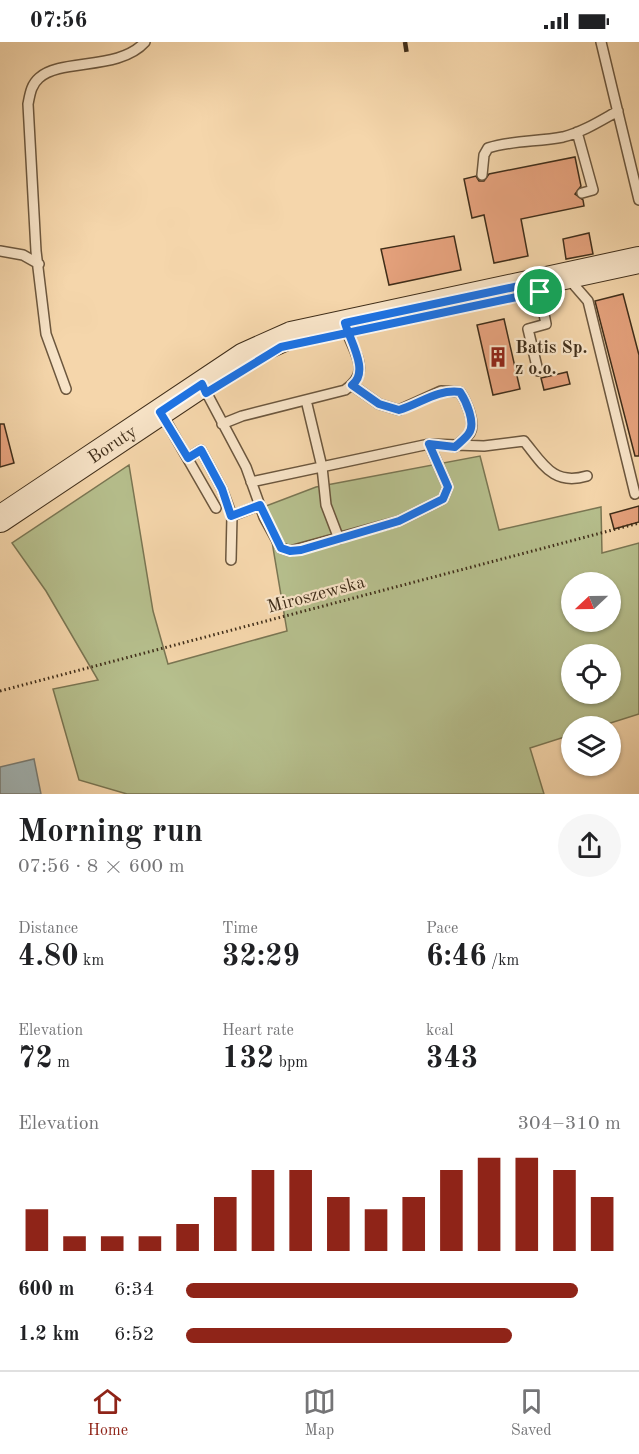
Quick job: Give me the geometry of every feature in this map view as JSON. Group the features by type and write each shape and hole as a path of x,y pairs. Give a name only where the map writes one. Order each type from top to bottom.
{"street":[{"name":"Boruty","path":"0,519 264,345 291,335 639,260"}],"lane":[{"path":"66,389 46,334 28,104 31,88 45,74 121,57 140,48 146,42"},
{"path":"601,42 639,200"},
{"path":"482,175 484,155 488,148 510,141 561,137 578,132 618,111"},
{"path":"578,132 593,190 582,193"},
{"path":"0,251 23,255 39,264"},
{"path":"566,276 588,301 634,494"},
{"path":"538,282 546,324 528,329 538,371"},
{"path":"222,424 345,390 358,381 360,373 345,323"},
{"path":"202,384 252,482 260,505 281,548 290,551 301,550 399,521 443,499 448,487 429,444"},
{"path":"352,385 379,404 399,410 441,391 460,392 466,400 472,426 469,434 455,447"},
{"path":"306,400 322,467 326,505 339,539"},
{"path":"160,412 216,508"},
{"path":"252,482 429,444 455,447 524,441 556,476 568,480 587,476"},
{"path":"188,458 201,450 222,489 231,516 231,560"},
{"path":"231,516 260,505"}],"path":[{"name":"Miroszewska","path":"0,691 639,523"}],"green space":[{"path":"480,456 499,530 601,507 602,553 639,543 639,714 621,720 621,716 561,716 561,738 530,748 544,794 127,794 79,780 53,689 98,680 46,591 12,543 129,465 153,611 168,664 287,631 266,506 316,487"}],"shaded area":[{"path":"34,759 41,794 0,794 0,767"}],"building":[{"path":"575,157 581,186 575,194 583,200 584,206 521,219 528,256 494,263 484,215 472,218 464,179 476,176 479,181 484,181 489,174"},
{"path":"589,233 593,254 566,259 563,239"},
{"path":"454,236 461,270 389,285 381,249"},
{"path":"623,294 639,355 639,456 635,456 595,301"},
{"name":"Batis Sp. z o.o.","path":"504,319 520,389 493,395 477,325"},
{"path":"567,372 570,384 544,390 541,378"},
{"path":"0,424 4,424 14,463 0,467"},
{"path":"639,506 639,522 614,529 610,514"}],"railway":[{"path":"405,42 407,55"}],"place":[{"name":"Batis Sp. z o.o.","path":"498,357"}],"route":[{"path":"540,292 433,314 348,333 281,347 206,393 202,384 160,412 188,458 201,450 222,489 231,516 260,505 281,548 290,551 301,550 399,521 443,499 448,487 429,444 455,447 469,434 472,426 466,400 460,392 449,390 441,391 399,410 379,404 352,385 358,381 360,373 358,362 348,333 345,323 538,282 540,292"}]}
